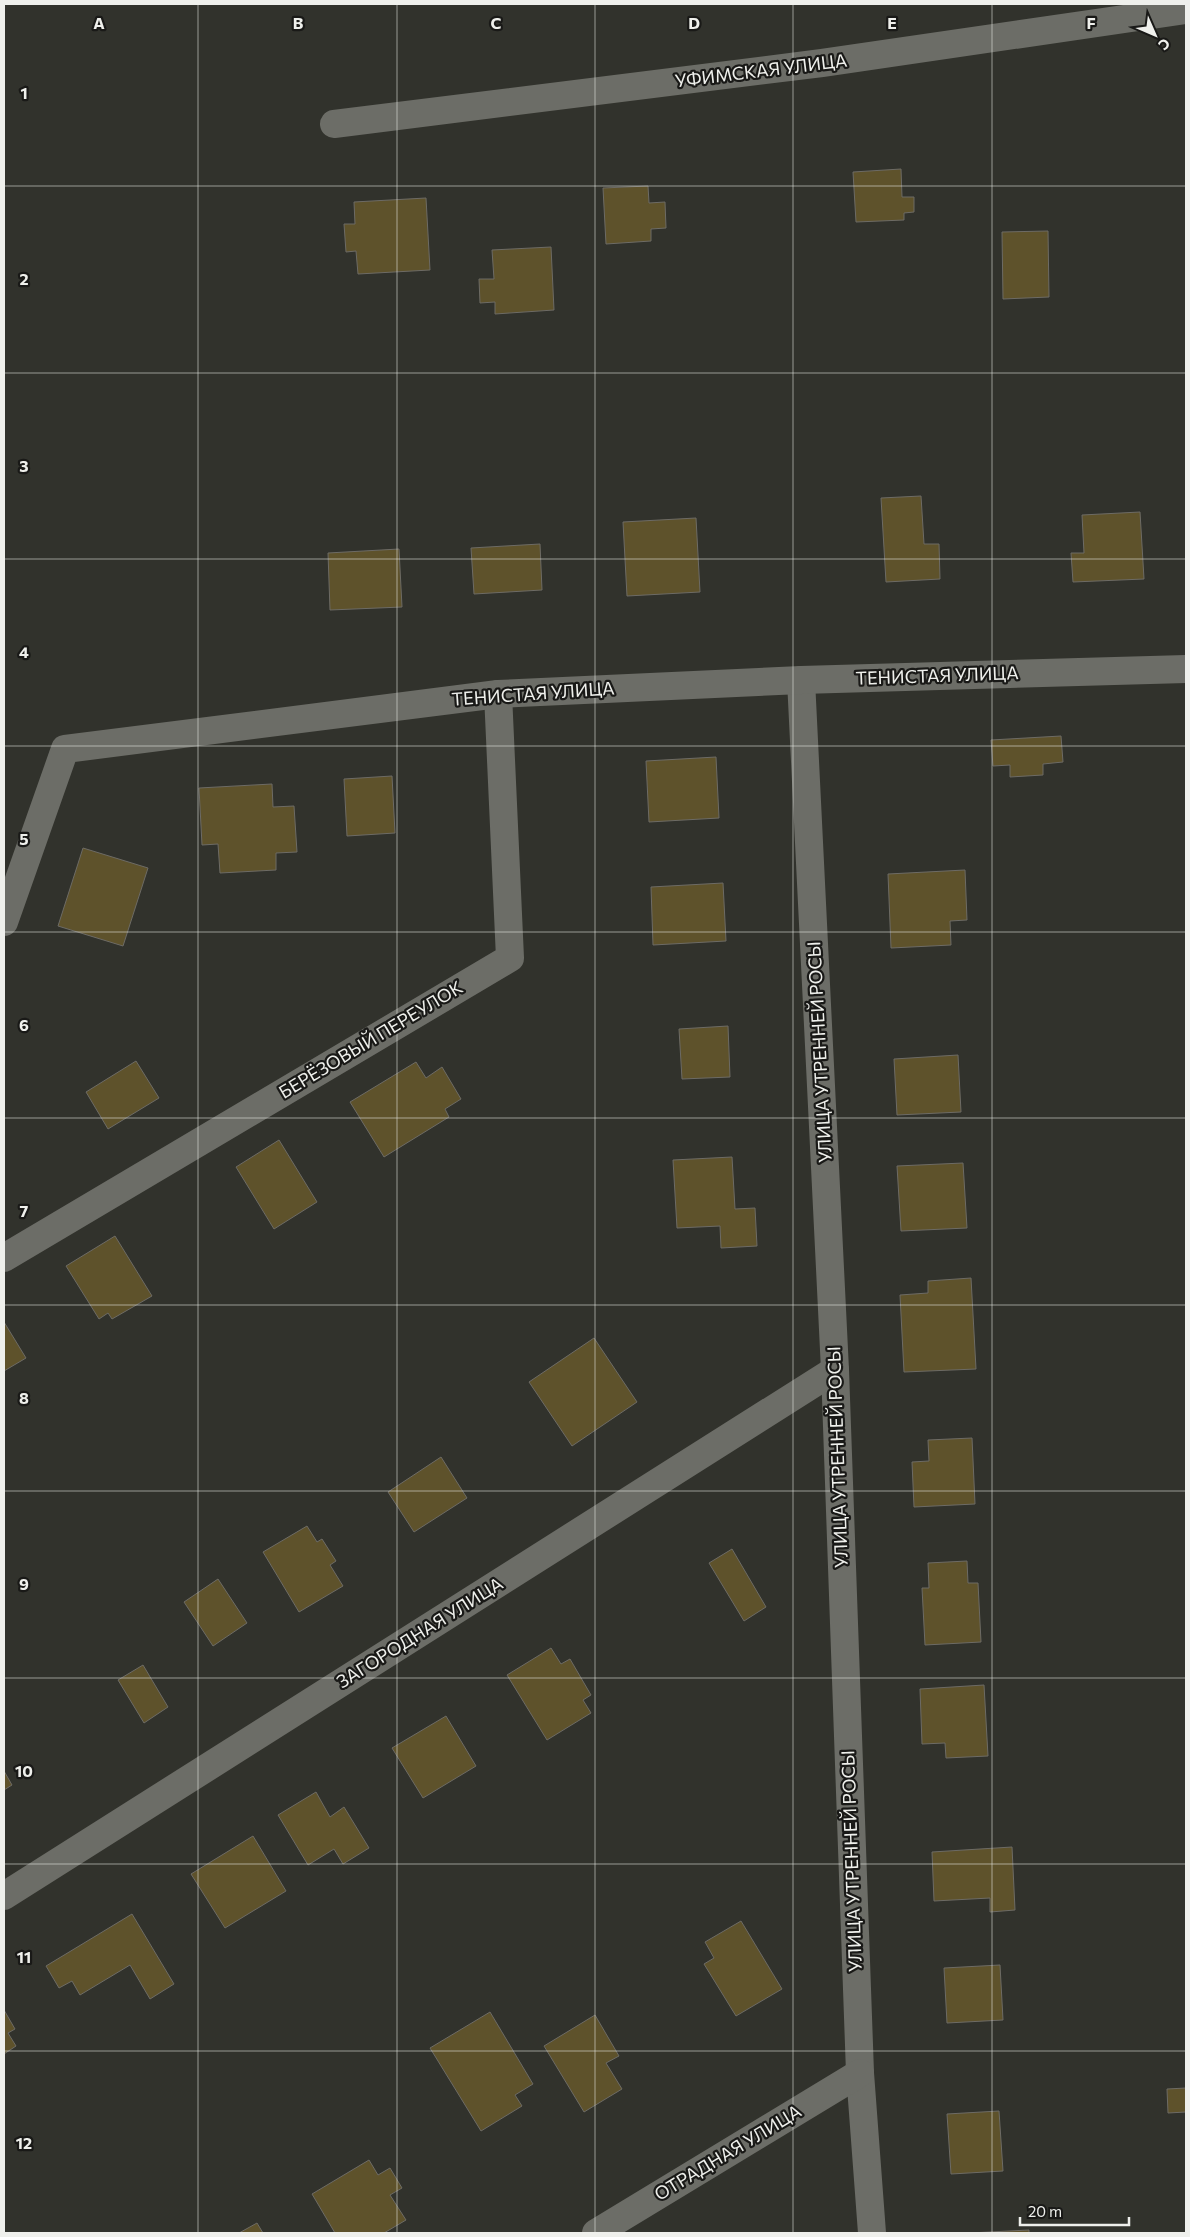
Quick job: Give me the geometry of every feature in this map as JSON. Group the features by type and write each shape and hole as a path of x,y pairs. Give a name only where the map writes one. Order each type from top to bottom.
{"street":[{"name":"УФИМСКАЯ УЛИЦА","path":"334,124 822,64 1186,10"},
{"name":"ТЕНИСТАЯ УЛИЦА","path":"4,922 65,749 498,694 801,680 1186,669"},
{"name":"УЛИЦА УТРЕННЕЙ РОСЫ","path":"801,680 836,1370 860,2073 872,2233"},
{"name":"БЕРЁЗОВЫЙ ПЕРЕУЛОК","path":"4,1258 510,958 498,694"},
{"name":"ЗАГОРОДНАЯ УЛИЦА","path":"4,1896 836,1370"},
{"name":"ОТРАДНАЯ УЛИЦА","path":"596,2233 860,2073"}],"building":[{"path":"901,169 902,197 914,197 914,212 904,213 904,220 856,222 853,172"},
{"path":"648,186 649,203 665,202 666,228 651,229 651,241 606,244 603,188"},
{"path":"426,198 430,270 358,274 356,251 346,252 344,224 355,224 354,202"},
{"path":"1048,231 1049,297 1003,299 1002,232"},
{"path":"551,247 554,310 495,314 495,302 480,303 479,279 494,279 492,250"},
{"path":"921,496 924,544 939,544 940,579 886,582 881,498"},
{"path":"1140,512 1144,579 1073,582 1071,553 1084,553 1082,515"},
{"path":"696,518 700,592 627,596 623,522"},
{"path":"540,544 542,590 474,594 471,548"},
{"path":"399,549 402,607 330,610 328,553"},
{"path":"1061,736 1063,762 1043,764 1043,775 1010,777 1010,765 993,766 991,740"},
{"path":"716,757 719,818 649,822 646,761"},
{"path":"392,776 395,833 347,836 344,779"},
{"path":"272,784 273,807 294,806 297,852 276,853 276,870 220,873 218,844 202,845 199,788"},
{"path":"83,848 148,868 123,946 58,926"},
{"path":"965,870 967,920 950,921 951,945 891,948 888,874"},
{"path":"723,883 726,941 653,945 651,887"},
{"path":"728,1026 730,1077 682,1079 679,1029"},
{"path":"958,1055 961,1112 897,1115 894,1059"},
{"path":"136,1061 159,1098 108,1129 86,1092"},
{"path":"416,1062 426,1078 442,1067 461,1099 445,1109 449,1117 384,1157 350,1102"},
{"path":"279,1140 317,1202 274,1229 236,1167"},
{"path":"732,1157 735,1209 755,1208 757,1246 721,1248 720,1226 677,1228 673,1160"},
{"path":"963,1163 967,1228 901,1231 897,1166"},
{"path":"115,1236 152,1296 112,1319 108,1313 99,1319 66,1266"},
{"path":"971,1278 976,1369 904,1372 900,1295 928,1293 928,1281"},
{"path":"4,1322 26,1358 4,1371"},
{"path":"594,1338 637,1402 572,1446 529,1382"},
{"path":"972,1438 975,1504 914,1507 912,1462 929,1461 928,1440"},
{"path":"441,1457 467,1498 414,1532 388,1492"},
{"path":"307,1526 317,1542 322,1539 336,1561 330,1565 343,1586 299,1612 263,1552"},
{"path":"732,1549 766,1607 744,1621 709,1563"},
{"path":"967,1561 968,1583 978,1583 981,1642 925,1645 922,1588 929,1588 928,1563"},
{"path":"218,1579 247,1623 213,1646 184,1602"},
{"path":"551,1648 561,1664 570,1659 591,1695 583,1700 591,1713 547,1740 507,1675"},
{"path":"143,1665 168,1707 144,1723 118,1680"},
{"path":"984,1685 988,1756 946,1758 945,1743 922,1744 920,1689"},
{"path":"446,1716 476,1766 423,1798 392,1748"},
{"path":"4,1771 12,1785 4,1790"},
{"path":"316,1792 330,1817 344,1807 369,1848 343,1864 334,1849 308,1865 278,1815"},
{"path":"253,1836 286,1891 225,1928 191,1874"},
{"path":"1012,1847 1015,1910 990,1912 990,1898 934,1901 932,1852"},
{"path":"132,1914 174,1984 150,1999 130,1965 80,1995 72,1981 59,1988 46,1966"},
{"path":"741,1921 782,1989 736,2016 704,1964 714,1958 705,1942"},
{"path":"1000,1965 1003,2020 947,2023 944,1968"},
{"path":"4,2010 15,2029 8,2033 16,2046 4,2054"},
{"path":"490,2012 533,2084 515,2095 522,2106 481,2131 430,2048"},
{"path":"595,2015 619,2056 606,2063 622,2089 584,2112 544,2046"},
{"path":"1186,2088 1186,2112 1168,2113 1167,2089"},
{"path":"999,2111 1003,2171 951,2174 947,2114"},
{"path":"369,2160 378,2175 390,2168 402,2188 390,2195 406,2220 384,2233 335,2233 312,2194"},
{"path":"257,2223 263,2233 239,2233"},
{"path":"1029,2230 1029,2233 969,2233"}]}
